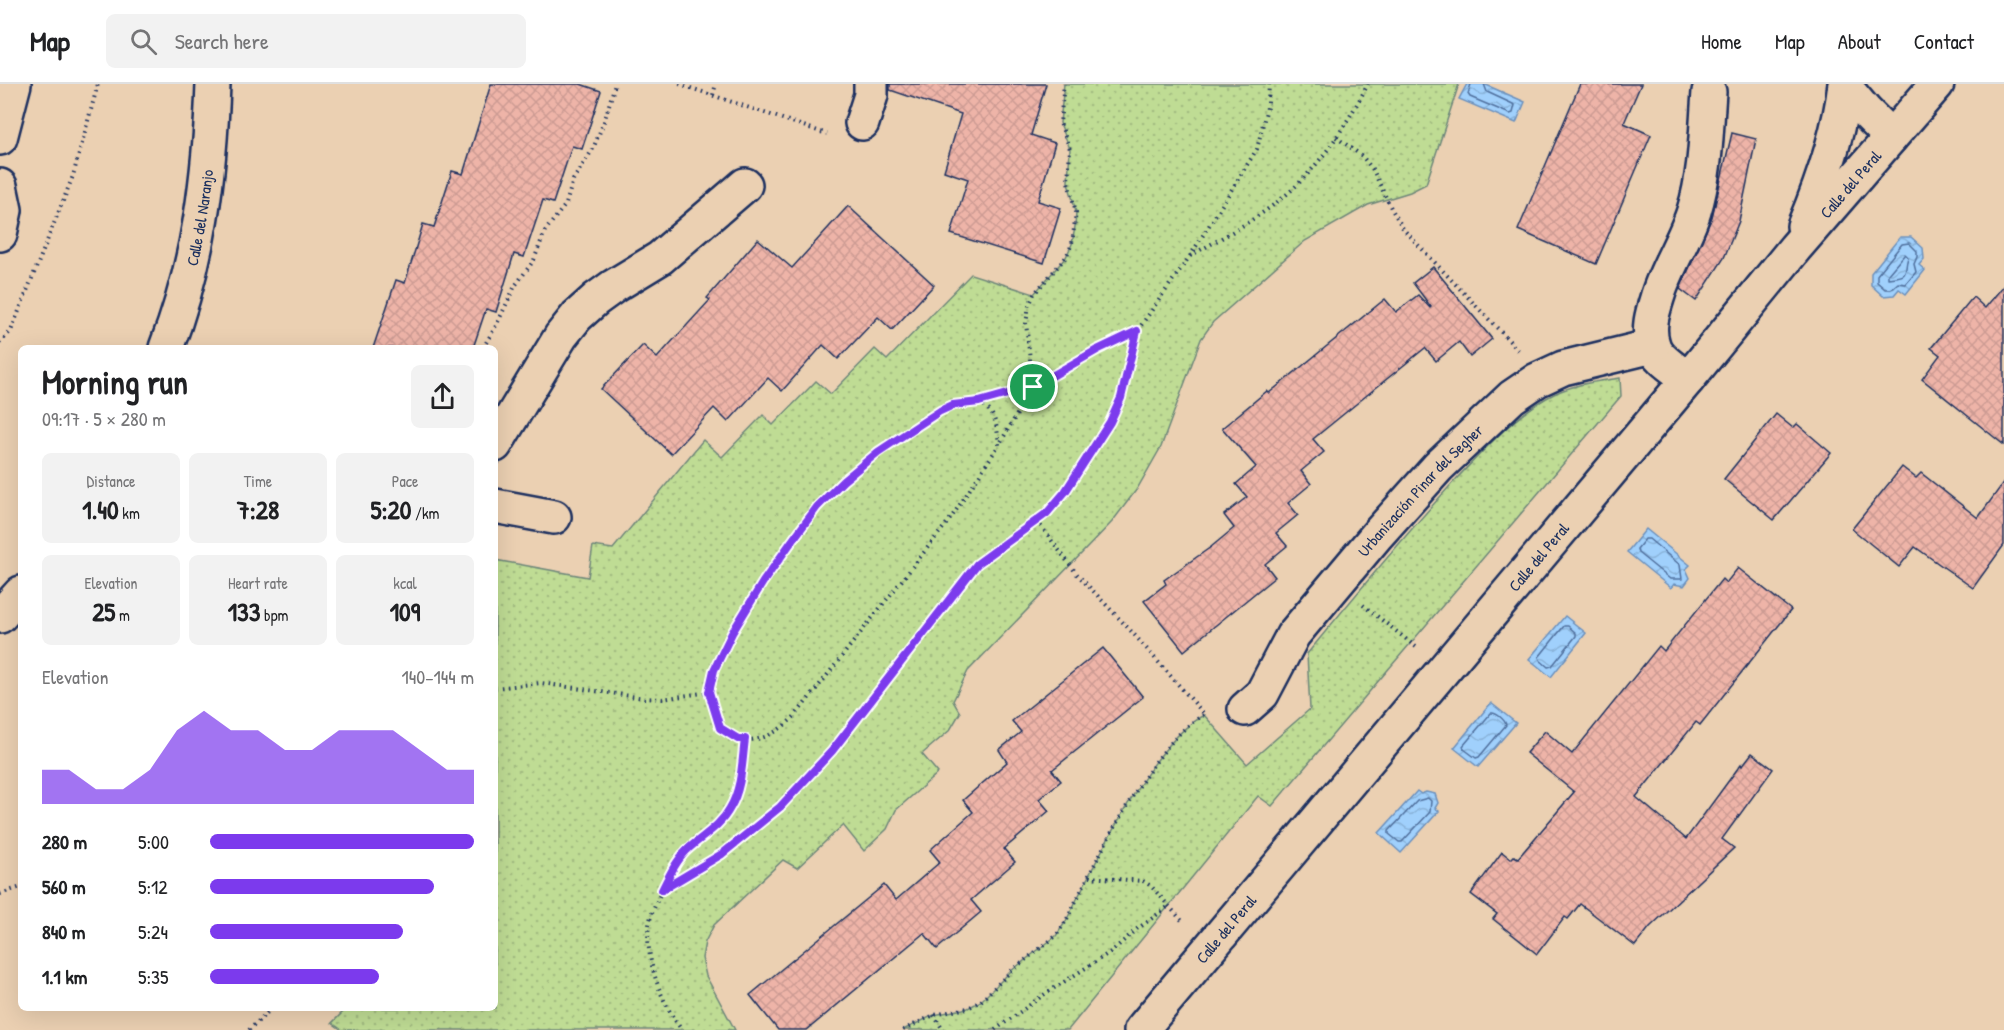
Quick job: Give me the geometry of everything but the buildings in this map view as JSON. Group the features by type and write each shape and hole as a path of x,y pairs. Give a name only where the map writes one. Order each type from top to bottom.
{"street":[{"path":"0,138 14,84"},
{"name":"Calle del Naranjo","path":"167,345 188,277 200,226 213,84"},
{"path":"862,123 871,95 871,84"},
{"name":"Calle del Peral","path":"1141,1030 1688,379 1795,248 1937,84"},
{"path":"1845,85 1866,112 1891,137"},
{"path":"1795,248 1814,202 1838,123 1845,85"},
{"path":"1688,379 1659,356 1653,346 1652,316 1662,281 1690,221 1700,187 1709,92"},
{"path":"498,440 561,336 577,316 614,286 660,258 746,185"},
{"path":"0,186 5,210 0,234"},
{"name":"Urbanización Pinar del Segher","path":"1245,708 1262,694 1293,635 1337,583 1437,467 1512,397 1537,380 1563,368 1653,346"},
{"path":"498,507 554,517"},
{"path":"0,616 18,596"}],"path":[{"path":"0,344 11,331 73,176 98,84"},
{"path":"485,345 515,286 534,260 545,231 566,204 573,180 593,149 615,84"},
{"path":"679,84 828,134 862,123"},
{"path":"713,95 716,84"},
{"path":"1064,84 1060,123 1070,149 1068,182 1076,212 1075,227 1072,244 1066,257 1034,294 1029,306 1026,323 1033,387 999,445 951,518 795,716 782,728 768,736 754,740 738,739 720,728 709,692 714,670 732,633 763,582 817,507 843,481 878,452 924,420 953,405 979,402 1033,387 1097,350 1137,331"},
{"path":"662,890 722,854 780,807 832,751 977,564 1047,513 1065,492 1110,422 1121,398 1137,331 1190,256 1257,149 1268,103 1269,84"},
{"path":"1190,256 1244,224 1287,193 1305,176 1336,137 1368,84"},
{"path":"1336,137 1362,156 1373,170 1404,230 1522,354 1537,380"},
{"path":"979,402 996,418 999,445"},
{"path":"1037,521 1077,574 1131,631 1204,715"},
{"path":"1337,583 1444,670"},
{"path":"498,688 541,683 662,699 709,692"},
{"path":"903,1030 934,1015 968,1008 981,1001 1011,971 1056,936 1126,807 1158,759 1192,721 1204,715 1245,708"},
{"path":"682,1030 658,984 648,944 649,926 654,907 675,866 687,851 721,822 731,807 738,790 745,739"},
{"path":"1089,877 1143,881 1151,886 1208,951"},
{"path":"0,894 18,888"},
{"path":"995,1030 1042,996 1113,951 1137,929 1169,906"},
{"path":"249,1030 269,1011"},
{"path":"934,1015 943,1030"}],"green space":[{"path":"1064,84 1459,84 1426,184 1410,192 1368,205 1305,241 1213,322 1201,339 1161,447 1137,489 1112,522 968,671 953,701 960,713 950,730 922,754 938,773 896,810 887,829 864,851 843,825 797,868 783,860 714,925 705,942 702,958 706,976 735,1030 342,1030 332,1023 344,1011 498,1011 498,561 588,577 593,546 613,549 703,440 722,457 763,415 773,425 816,381 831,394 875,349 887,360 971,274 1034,294 1066,257 1072,244 1075,227 1076,212 1068,182 1070,149 1060,123"},
{"path":"1620,378 1621,396 1272,806 1258,796 1068,1030 903,1030 934,1015 968,1008 981,1001 1011,971 1056,936 1126,808 1164,751 1184,729 1204,715 1247,764 1310,709 1307,654 1420,520 1503,431 1528,410 1554,394 1578,385"}],"water":[{"path":"1467,84 1484,84 1525,102 1516,123 1459,99"},
{"path":"1900,237 1911,237 1923,248 1924,259 1919,265 1925,270 1906,294 1899,289 1894,295 1883,296 1871,285 1871,273"},
{"path":"1646,529 1690,565 1686,569 1690,578 1684,586 1674,584 1671,588 1627,552"},
{"path":"1565,616 1586,633 1551,677 1529,659"},
{"path":"1491,703 1516,723 1478,767 1454,748"},
{"path":"1417,791 1421,794 1426,792 1435,794 1438,803 1435,808 1439,811 1401,853 1379,833"}],"route":[{"path":"1137,331 1121,398 1110,422 1065,492 1047,513 993,551 962,580 832,751 780,807 722,854 662,890 675,866 687,851 721,822 738,790 745,739 738,739 720,728 709,692 714,670 732,633 763,582 817,507 843,481 878,452 940,411 953,405 979,402 1033,387 1097,350 1137,331"}]}
